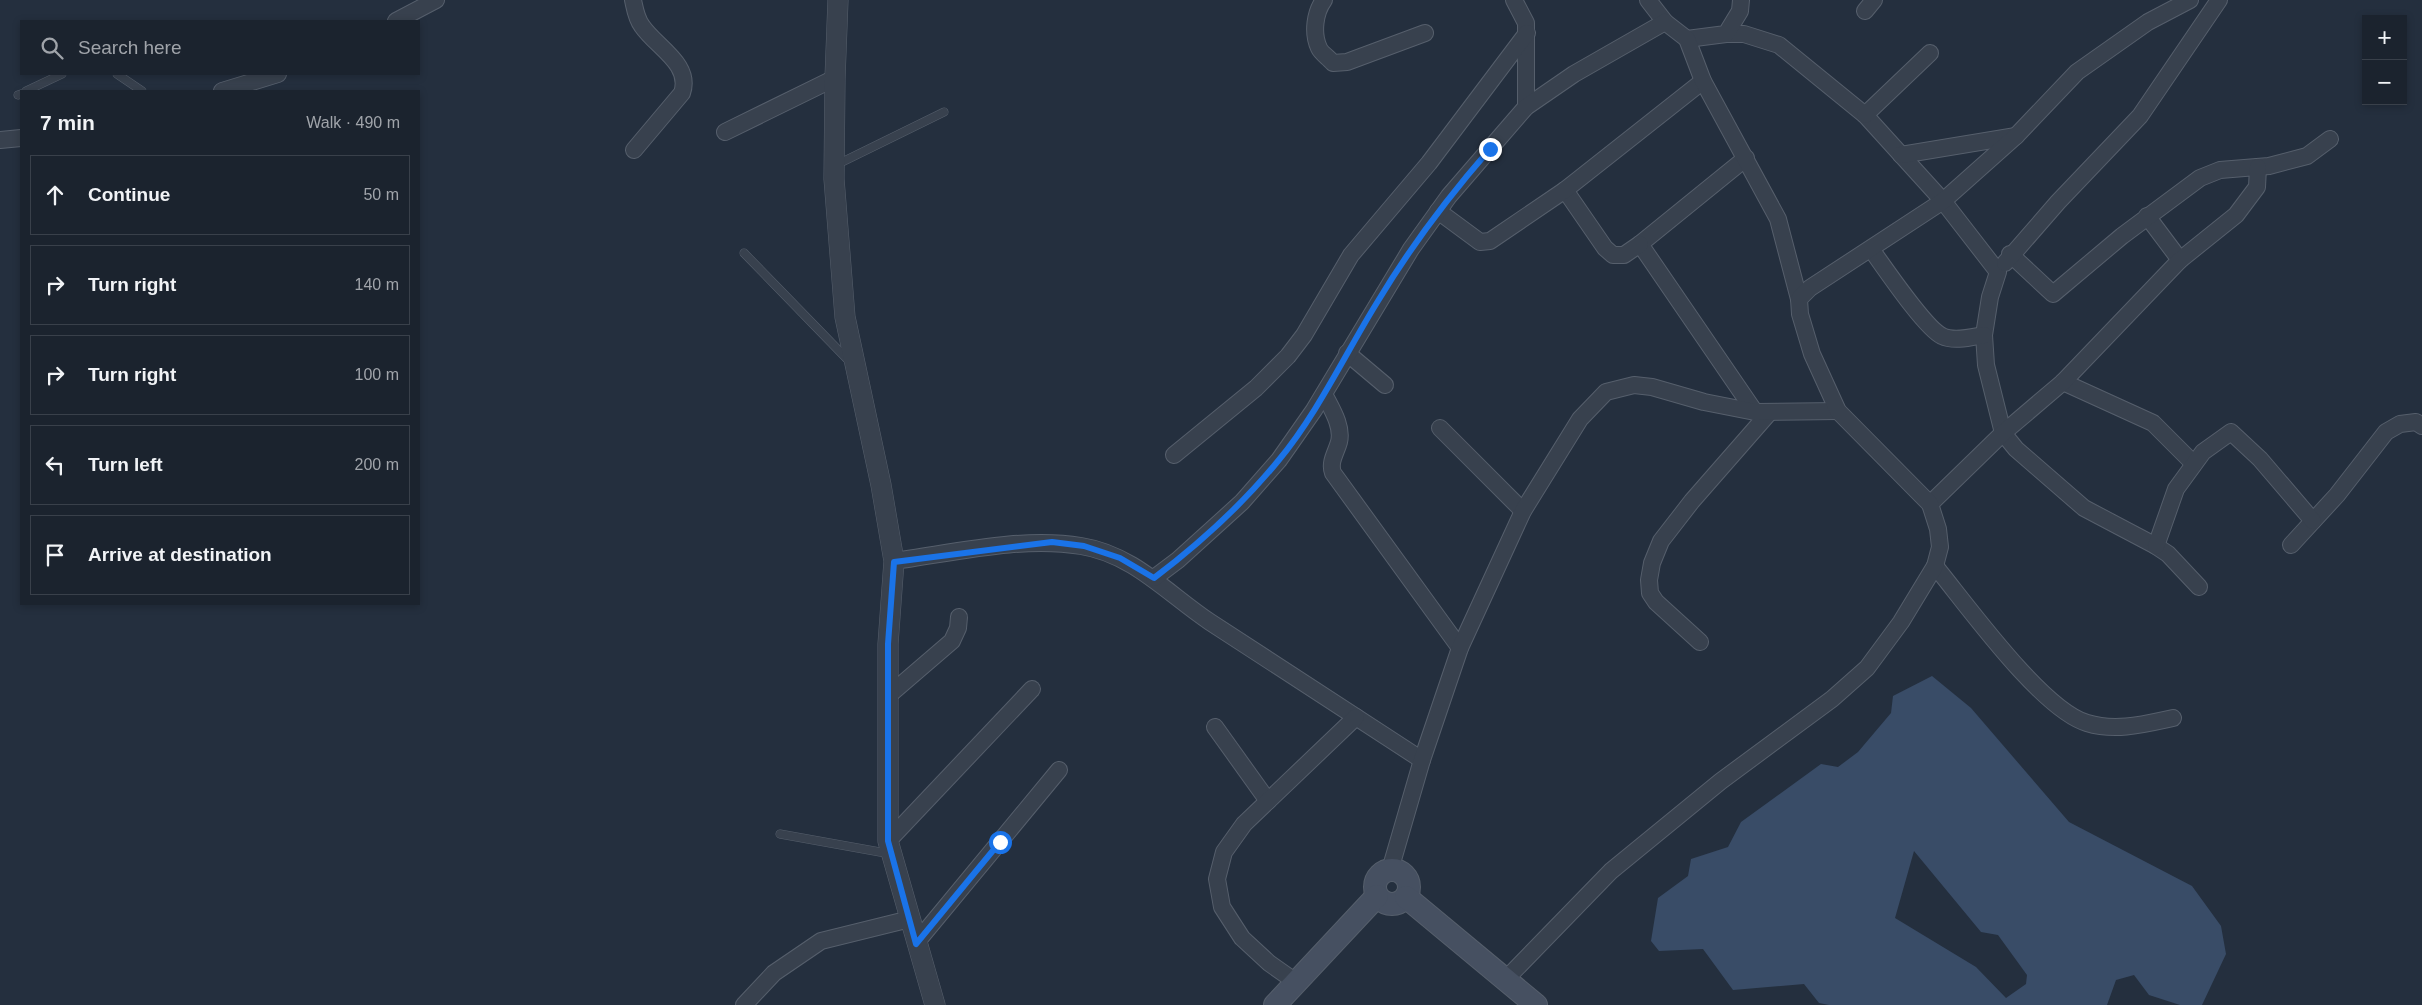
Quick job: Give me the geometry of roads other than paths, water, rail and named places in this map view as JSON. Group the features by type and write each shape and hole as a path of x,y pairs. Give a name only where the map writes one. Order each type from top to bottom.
{"main road":[{"path":"1390,870 1406,876 1409,887 1406,897 1402,901 1391,904 1377,896 1375,885 1380,874 1390,870"},
{"path":"1284,996 1377,896"},
{"path":"1406,897 1536,1005"}],"street":[{"path":"398,20 436,0"},
{"path":"633,0 636,14 642,26 677,64 685,84 682,93 634,150"},
{"path":"838,0 834,166 845,316 854,366 881,484 894,562 888,644 890,848 935,1005"},
{"path":"1324,0 1318,9 1316,25 1319,48 1333,62 1347,62 1425,32"},
{"path":"1514,0 1526,23 1526,107"},
{"path":"1506,979 1611,872 1721,781 1832,699 1867,668 1901,622 1935,566 1940,547 1938,529 1930,504 1838,411 1812,354 1800,314 1799,299 1778,219 1703,81 1687,39 1665,22 1648,0"},
{"path":"1799,299 1810,288 1944,201 2016,136 2077,72 2095,58 2148,22 2190,0"},
{"path":"2199,587 2168,554 2084,508 2016,449 2003,433 1986,365 1984,335 1990,297 1998,272 2010,254 2140,116 2219,0"},
{"path":"1726,34 1743,4"},
{"path":"1154,578 1178,560 1242,502 1279,460 1324,394 1410,249 1438,211 1526,107 1574,74 1665,22"},
{"path":"1174,455 1256,388 1288,356 1304,335 1351,255 1429,163 1527,33"},
{"path":"1687,39 1726,34 1744,34 1779,45 1865,115 1944,201 1998,272"},
{"path":"1865,115 1930,52"},
{"path":"228,90 253,86 276,75"},
{"path":"726,132 835,78"},
{"path":"1438,211 1480,242 1490,241 1565,190 1703,81"},
{"path":"1901,155 2016,136"},
{"path":"0,140 20,138"},
{"path":"2010,254 2053,294 2147,216 2200,178 2220,170 2269,166 2307,156 2330,139"},
{"path":"1565,190 1613,255 1624,255 1746,158"},
{"path":"1930,504 2003,433 2063,382 2180,260 2236,215 2256,187 2258,167"},
{"path":"2147,216 2180,260"},
{"path":"1640,244 1762,412"},
{"path":"1871,249 1928,323 1942,337 1955,339 1984,335"},
{"path":"1347,353 1385,385"},
{"path":"2063,382 2153,424 2194,464"},
{"path":"1390,870 1422,760 1460,648 1523,511 1580,419 1606,392 1634,385 1652,387 1704,402 1762,412 1838,411"},
{"path":"1324,394 1333,411 1339,429 1339,441 1331,467 1333,473 1460,648"},
{"path":"1700,642 1660,606 1650,592 1649,580 1652,563 1661,541 1762,412"},
{"path":"2291,545 2337,495 2386,432 2400,424 2416,422 2422,426"},
{"path":"1440,428 1523,511"},
{"path":"2156,546 2176,489 2203,452 2231,432 2260,459 2313,521"},
{"path":"894,562 1052,542 1084,546 1120,558 1154,578 1207,620 1422,760"},
{"path":"1935,566 2028,678 2068,715 2087,723 2118,728 2173,718"},
{"path":"888,696 952,641 958,628 959,617"},
{"path":"890,848 1032,689"},
{"path":"1284,996 1269,963 1242,938 1222,907 1218,879 1224,852 1244,824 1356,717"},
{"path":"1214,727 1268,801"},
{"path":"916,944 1059,770"},
{"path":"744,1005 774,973 821,941 910,919"}],"lane":[{"path":"28,90 60,75"},
{"path":"119,75 141,90"},
{"path":"834,166 944,112"},
{"path":"744,253 854,366"},
{"path":"780,834 890,848"}],"water":[{"path":"1932,676 1971,708 2069,822 2192,886 2221,926 2226,954 2202,1005 2180,1005 2149,995 2134,975 2116,980 2107,1005 1829,1005 1819,1003 1804,984 1733,990 1703,949 1659,951 1651,941 1658,898 1688,876 1691,859 1728,847 1741,822 1821,764 1838,767 1858,752 1891,713 1893,696","holes":["1914,851 1981,932 1998,935 2027,975 2026,984 2006,998 1976,967 1895,918"]}]}
